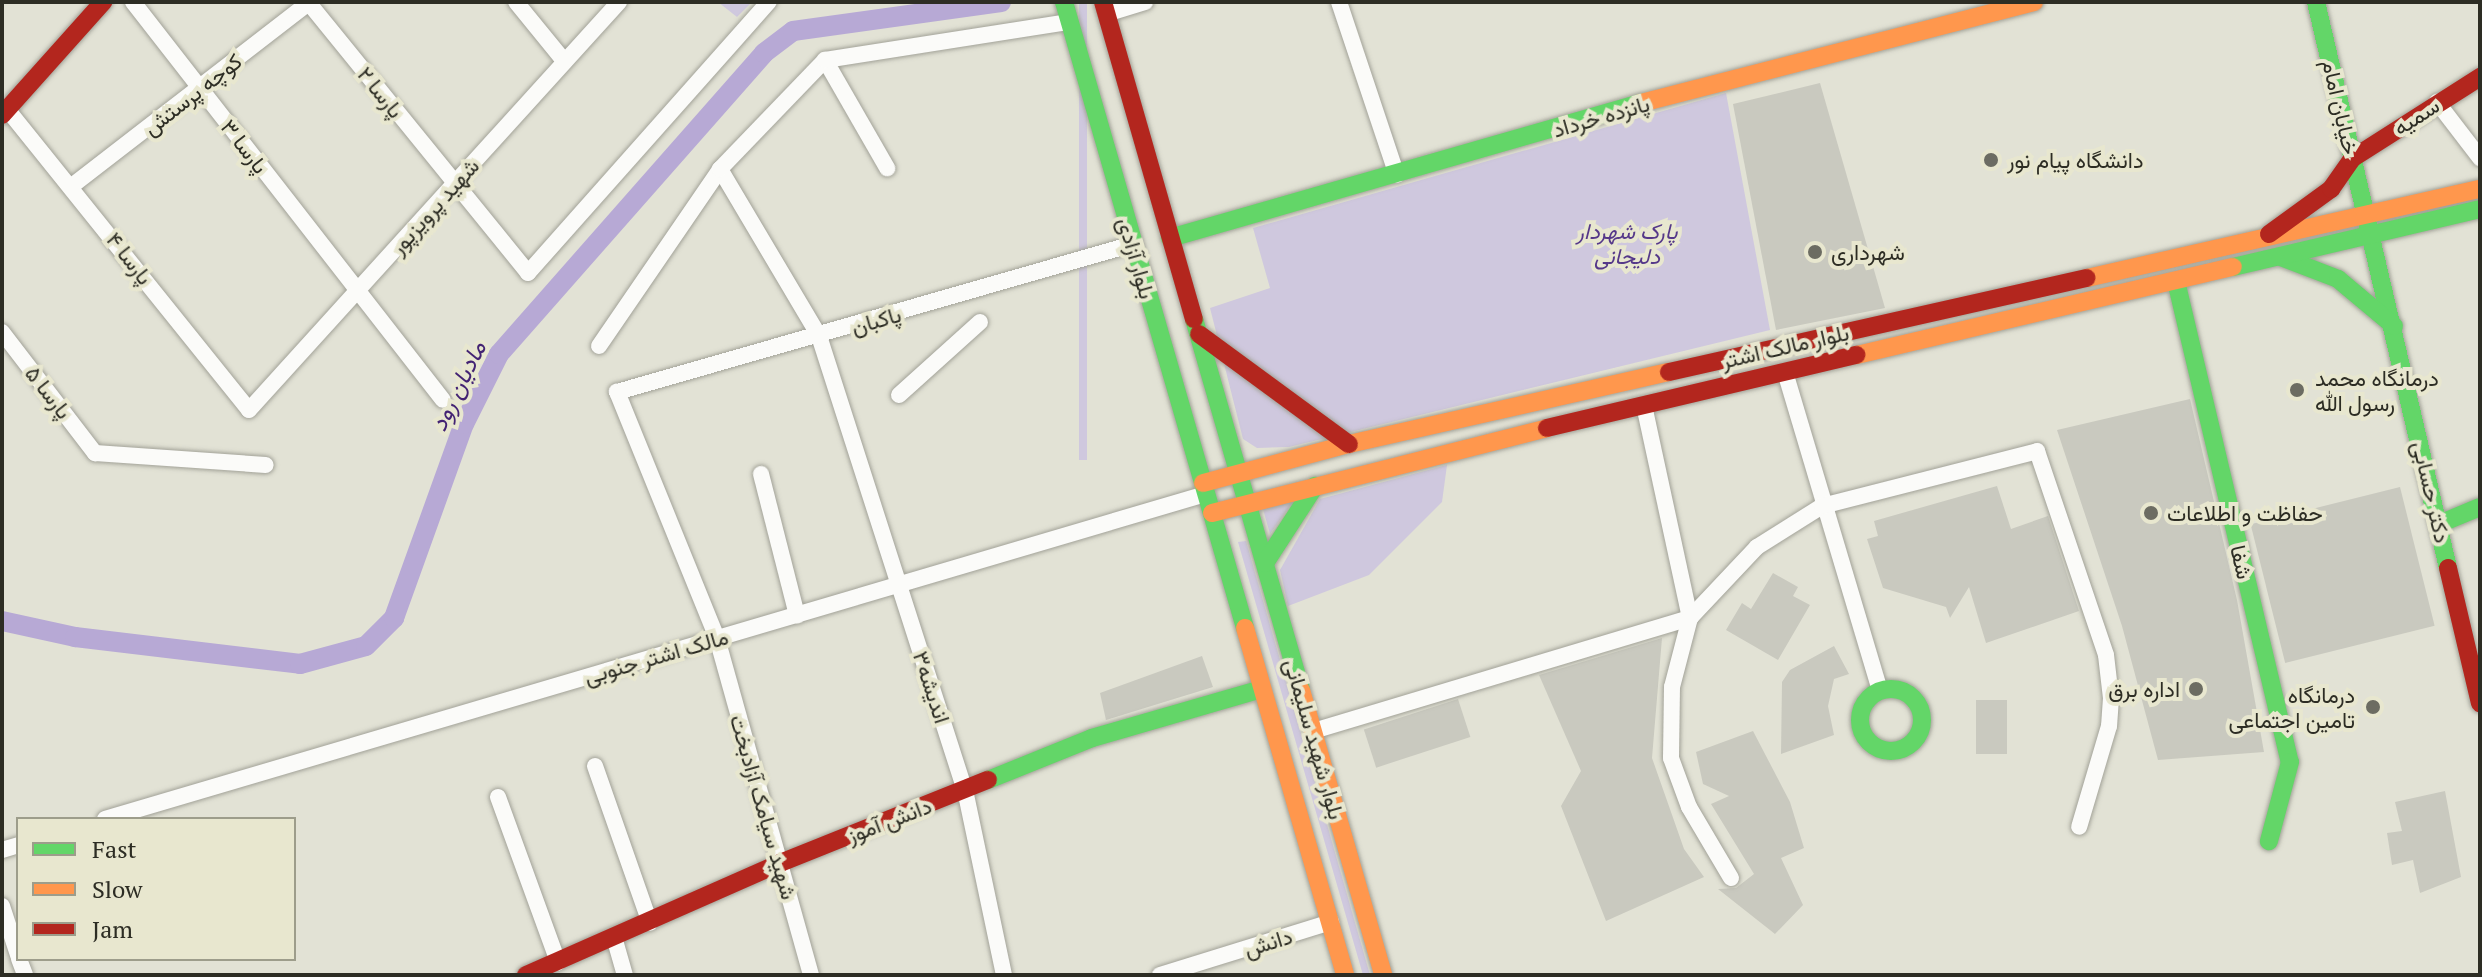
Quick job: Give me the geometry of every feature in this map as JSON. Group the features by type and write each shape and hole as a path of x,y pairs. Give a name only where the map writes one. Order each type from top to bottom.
{"main road":[{"path":"5,112 103,2"},
{"name":"بلوار آزادی","path":"1064,2 1212,513"},
{"name":"پانزده خرداد","path":"1170,238 1645,102 2034,2"},
{"name":"خیابان امام","path":"2316,2 2373,234"},
{"name":"بلوار آزادی","path":"1104,8 1245,503"},
{"name":"سمیه","path":"2353,158 2480,77"},
{"path":"2269,234 2331,189 2353,158"},
{"name":"بلوار مالک اشتر","path":"1205,488 1237,474 1349,444 1467,420 2368,211 2480,189"},
{"name":"بلوار مالک اشتر","path":"1212,513 1472,446 2480,209"},
{"name":"دکتر حسابی","path":"2373,234 2439,524 2476,666 2480,703"},
{"path":"2231,243 2246,252 2236,267"},
{"path":"2281,257 2338,279 2394,326"},
{"name":"شفا","path":"2176,281 2290,762 2269,841"},
{"path":"1199,334 1349,444"},
{"path":"1467,420 1472,446"},
{"path":"1265,563 1315,486"},
{"name":"بلوار شهید سلیمانی","path":"1245,503 1383,975"},
{"path":"2439,524 2480,507"},
{"name":"بلوار شهید سلیمانی","path":"1212,513 1345,975"},
{"name":"دانش آموز","path":"526,975 650,923 780,863 1092,738 1262,689"}],"street":[{"name":"پارسا ۳","path":"133,2 443,400"},
{"name":"کوچه پرستش","path":"73,185 309,2"},
{"name":"پارسا ۲","path":"309,2 528,273 769,2"},
{"path":"516,2 565,62"},
{"name":"شهید پرویزپور","path":"249,410 619,2"},
{"path":"1104,8 1145,2"},
{"path":"1339,2 1397,175"},
{"path":"599,346 720,169 825,60 1069,22"},
{"path":"825,60 887,168"},
{"path":"2437,102 2480,158"},
{"name":"پارسا ۴","path":"5,112 73,185 249,410"},
{"name":"اندیشه۳","path":"720,169 819,336 965,790 1004,975"},
{"name":"پاکبان","path":"617,392 1133,244"},
{"path":"899,395 980,322"},
{"name":"پارسا ۵","path":"2,332 95,453 266,465"},
{"path":"1785,372 1822,506 1880,691"},
{"name":"شهید سیامک آزادبخت","path":"617,392 717,638 811,975"},
{"path":"1644,406 1690,618 1672,687 1671,758 1689,807 1731,878"},
{"path":"1313,731 1690,618 1757,547 1822,506 2037,451 2106,655 2111,698 2109,726 2079,827"},
{"path":"761,474 797,615"},
{"name":"مالک اشتر جنوبی","path":"112,817 899,585 1205,488"},
{"path":"595,766 650,923"},
{"path":"498,797 558,962"},
{"path":"2,906 16,948"},
{"name":"دانش","path":"1160,975 1331,922"},
{"path":"614,937 625,975"}],"green space":[{"path":"718,2 752,2 737,17"},
{"path":"1079,2 1087,2 1087,460 1079,460"},
{"name":"پارک شهردار دلیجانی","path":"1726,93 1770,330 1289,447 1257,448 1243,439 1210,308 1270,288 1253,228"},
{"path":"1447,465 1442,502 1369,575 1288,606 1280,570 1320,499"},
{"path":"1294,500 1270,534 1263,509"},
{"path":"1246,541 1370,975 1363,975 1238,542"}],"building":[{"name":"شهرداری","path":"1820,83 1885,308 1776,330 1733,104"},
{"name":"حفاظت و اطلاعات","path":"2190,399 2237,600 2264,752 2158,760 2122,626 2057,430"},
{"path":"1997,486 2011,529 2048,516 2079,611 1986,643 1969,587 1950,618 1946,607 1883,588 1867,539 1878,536 1874,521"},
{"path":"2400,487 2435,626 2285,663 2251,524"},
{"path":"1773,573 1798,587 1793,596 1810,605 1778,660 1726,630 1742,603 1751,609"},
{"path":"1662,638 1652,758 1684,849 1704,877 1606,921 1561,806 1581,771 1539,675"},
{"path":"1834,646 1849,674 1834,679 1828,706 1834,735 1781,754 1782,682 1790,670"},
{"path":"1202,656 1213,687 1106,720 1100,693"},
{"path":"1458,699 1470,737 1376,768 1364,730"},
{"path":"1976,700 2007,700 2007,754 1976,754"},
{"path":"1753,731 1790,802 1804,848 1781,858 1803,905 1775,934 1718,889 1736,888 1754,874 1711,804 1729,796 1703,784 1696,752"},
{"path":"2445,791 2461,877 2420,893 2413,860 2392,865 2387,833 2402,831 2395,802"}],"waterway":[{"name":"مادیان رود","path":"2,621 75,637 300,664 366,646 394,618 464,424 499,354 764,53 793,31 1001,2"}],"traffic: fast":[{"path":"1064,2 1245,628"},
{"path":"2316,2 2448,568"},
{"path":"1170,238 1641,103"},
{"path":"2233,267 2480,209"},
{"path":"2281,257 2338,279 2394,326"},
{"path":"2176,281 2290,762 2269,841"},
{"path":"1194,319 1301,690"},
{"path":"1265,563 1315,486"},
{"path":"2439,524 2480,507"},
{"path":"988,780 1092,738 1262,689"},
{"path":"1891,689 1913,698 1922,720 1913,742 1891,751 1869,742 1860,720 1869,698 1891,689"}],"traffic: slow":[{"path":"1641,103 2034,2"},
{"path":"2087,278 2480,189"},
{"path":"1857,355 2233,267"},
{"path":"1203,483 1349,444 1669,372"},
{"path":"1212,513 1547,428"},
{"path":"1245,628 1345,975"},
{"path":"1301,690 1383,975"}],"traffic: jam":[{"path":"2,115 103,2"},
{"path":"1103,2 1194,319"},
{"path":"2269,234 2331,189 2353,158 2480,77"},
{"path":"1669,372 2087,278"},
{"path":"1199,334 1349,444"},
{"path":"1547,428 1857,355"},
{"path":"2448,568 2480,703"},
{"path":"526,975 780,863 988,780"}],"place":[{"name":"دانشگاه پیام نور","path":"1991,160"},
{"name":"شهرداری","path":"1815,252"},
{"name":"درمانگاه محمد رسول الله","path":"2297,390"},
{"name":"حفاظت و اطلاعات","path":"2151,513"},
{"name":"اداره برق","path":"2196,689"},
{"name":"درمانگاه تامین اجتماعی","path":"2373,707"}]}
